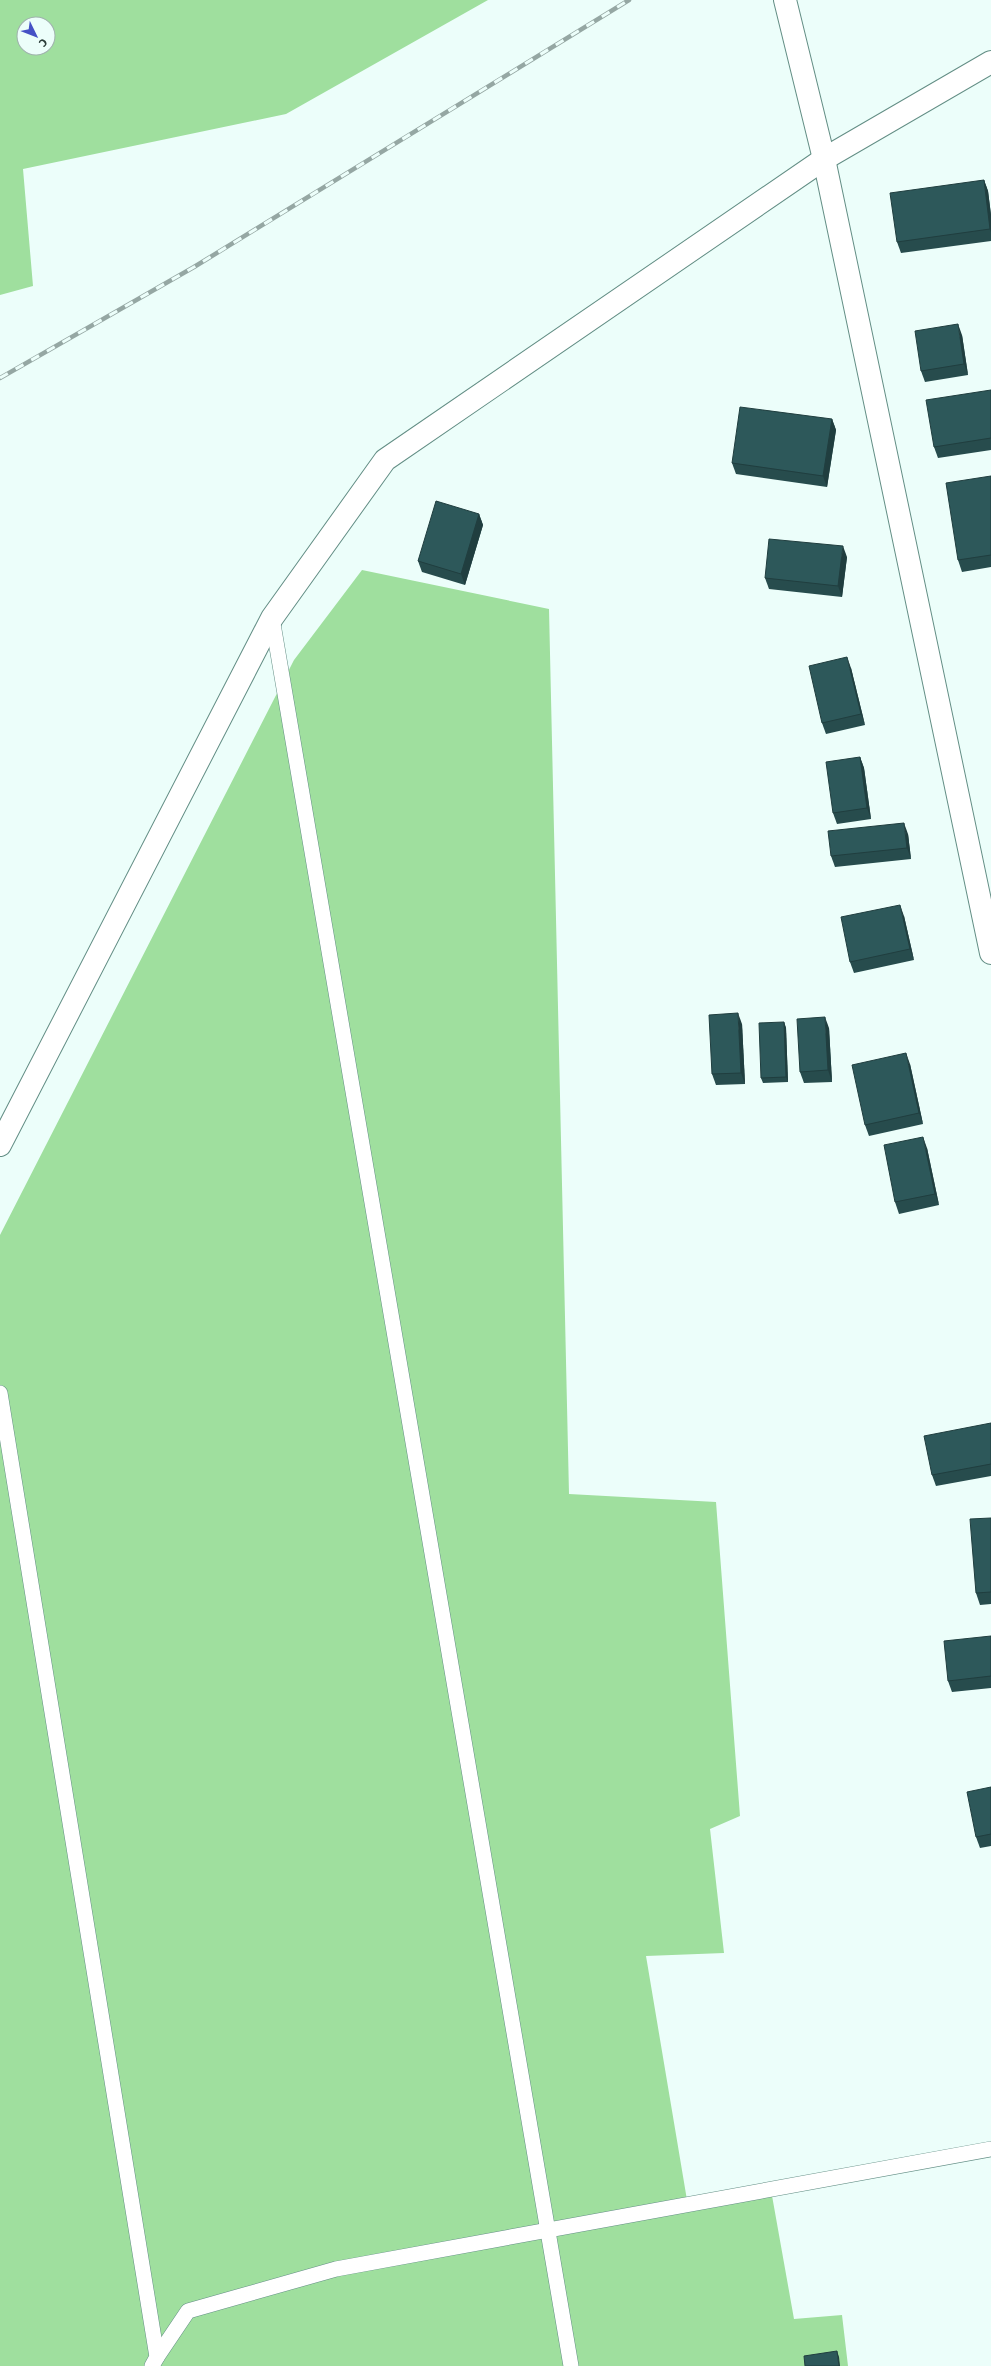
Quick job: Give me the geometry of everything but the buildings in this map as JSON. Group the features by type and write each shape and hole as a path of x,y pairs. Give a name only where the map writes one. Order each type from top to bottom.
{"street":[{"path":"786,0 824,159 991,953"},
{"path":"0,1145 272,618 385,460 824,159 991,62"}],"lane":[{"path":"272,618 570,2366"},
{"path":"0,1393 155,2362"},
{"path":"155,2362 188,2311 336,2269 991,2149"}],"green space":[{"path":"0,0 488,0 286,114 23,169 33,286 0,295"},
{"path":"362,570 549,609 569,1494 716,1502 740,1816 710,1829 724,1953 646,1956 688,2206 771,2190 794,2319 842,2315 848,2366 0,2366 0,1235 294,660"}],"railway":[{"path":"0,378 194,267 629,0"}]}
